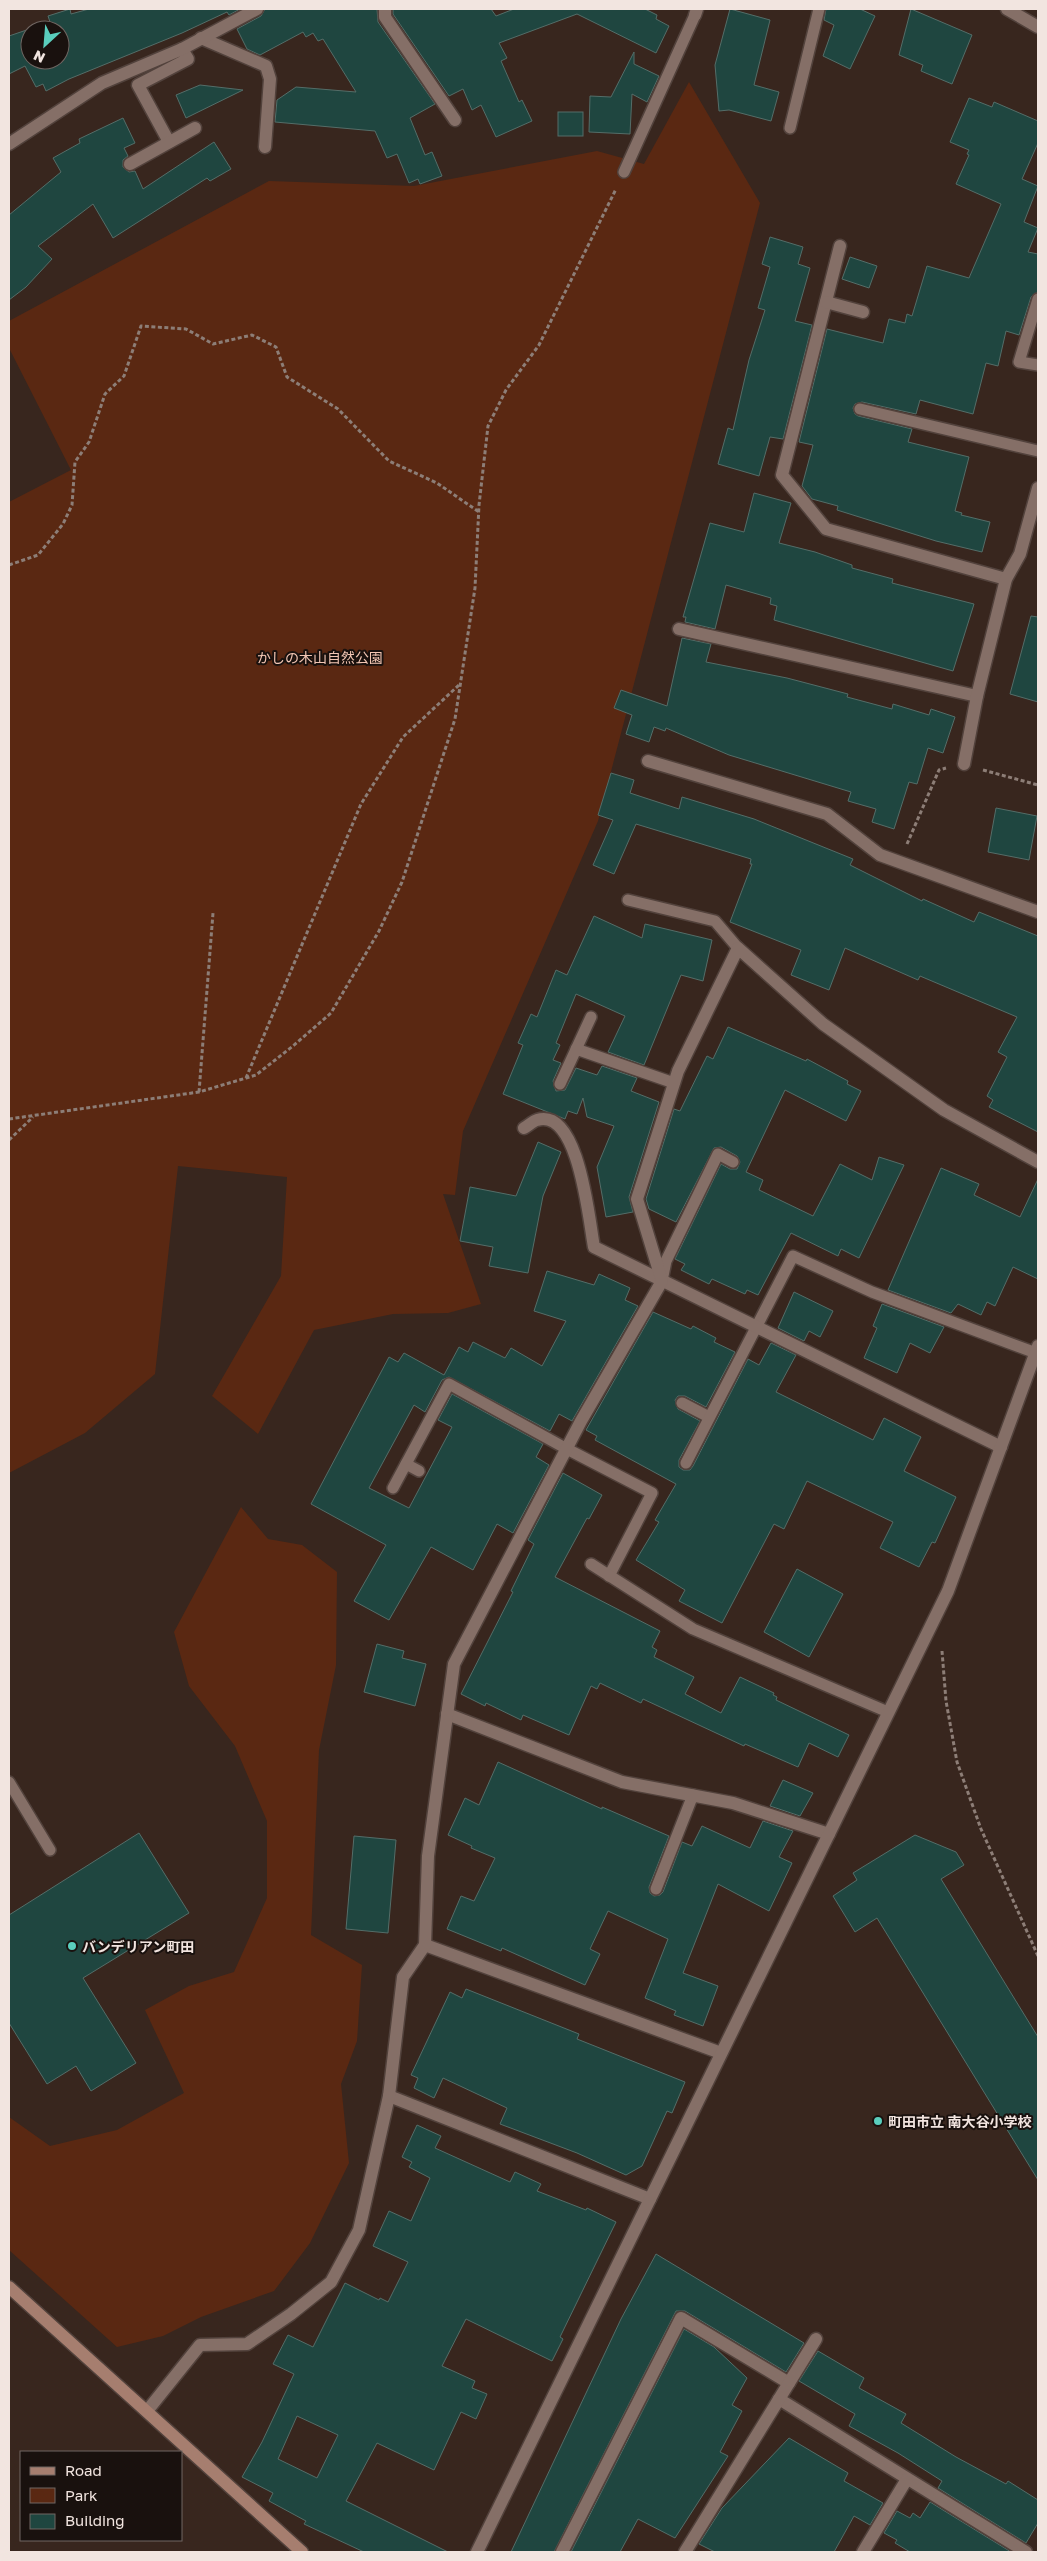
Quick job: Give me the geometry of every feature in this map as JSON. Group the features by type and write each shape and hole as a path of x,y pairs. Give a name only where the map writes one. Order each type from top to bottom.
{"street":[{"path":"9,144 102,83 182,49 257,9"},
{"path":"385,9 385,17 455,120"},
{"path":"1007,9 1038,27"},
{"path":"201,38 266,66 270,79 265,147"},
{"path":"169,142 138,85 188,59 182,49"},
{"path":"130,164 195,128"},
{"path":"840,246 782,475 826,529 1006,580"},
{"path":"826,302 863,312"},
{"path":"964,764 977,696 1006,580 1020,554 1038,488"},
{"path":"679,629 977,696"},
{"path":"648,761 827,814 880,856 900,861 1038,912"},
{"path":"147,2411 200,2345 247,2344 332,2282 359,2230 389,2096 403,1976 425,1945 428,1856 454,1664 567,1449 662,1280 637,1199 674,1083 738,948 831,1030 944,1110 1038,1162"},
{"path":"524,1128 538,1119 553,1121 568,1134 576,1154 594,1247 1001,1447"},
{"path":"477,2552 948,1590 1037,1350"},
{"path":"447,1714 622,1782 733,1803 829,1834"},
{"path":"425,1945 721,2054"},
{"path":"389,2096 650,2199"},
{"path":"9,2287 302,2552"},
{"path":"562,2552 681,2318 789,2383"},
{"path":"685,2552 816,2339"},
{"path":"778,2399 1026,2552"},
{"path":"862,2552 907,2478"}],"lane":[{"path":"790,128 819,9"},
{"path":"624,172 696,12"},
{"path":"1038,299 1019,362 1038,365"},
{"path":"860,409 1038,451"},
{"path":"628,900 716,921 738,948"},
{"path":"560,1084 591,1017"},
{"path":"576,1049 674,1083"},
{"path":"662,1280 666,1261 718,1154 734,1162"},
{"path":"686,1463 793,1256 872,1292 1037,1350"},
{"path":"393,1488 450,1384 567,1449 652,1493 609,1576"},
{"path":"682,1403 709,1417"},
{"path":"406,1464 419,1471"},
{"path":"592,1564 693,1629 888,1712"},
{"path":"9,1782 50,1850"},
{"path":"656,1889 694,1795"}],"path":[{"path":"9,1119 34,1117 199,1092 256,1075 331,1013 379,931 405,873 455,719 475,588 479,512 488,426 506,390 540,345 624,172"},
{"path":"9,565 38,555 63,524 72,505 75,462 89,442 105,394 124,376 141,326 186,329 213,344 252,335 276,347 287,377 338,409 389,461 437,483 479,512"},
{"path":"246,1078 361,804 403,737 460,685"},
{"path":"900,861 939,770 964,764 1038,785"},
{"path":"199,1092 213,913"},
{"path":"9,1140 34,1117"},
{"path":"942,1650 946,1701 957,1762 981,1829 1038,1956"}],"green space":[{"name":"かしの木山自然公園","path":"689,82 760,203 598,821 463,1131 455,1195 443,1194 481,1304 448,1313 393,1314 314,1330 258,1434 212,1396 281,1276 287,1177 178,1166 155,1374 85,1433 9,1473 9,502 71,470 9,348 9,321 269,181 414,186 597,151 644,164"},
{"path":"241,1507 268,1539 302,1545 337,1572 336,1665 319,1750 311,1935 362,1965 357,2041 341,2084 349,2163 310,2243 274,2291 201,2317 163,2336 117,2347 9,2250 9,2117 50,2146 117,2130 184,2093 145,2010 189,1986 234,1972 267,1898 267,1821 235,1746 189,1686 174,1632"}],"building":[{"path":"70,9 71,14 89,9 240,9 229,15 227,12 182,33 69,79 46,91 43,84 36,87 27,70 70,70 70,20 49,20 48,16"},
{"path":"265,9 377,9 378,22 435,104 410,118 425,155 432,152 442,176 420,184 418,179 409,183 397,154 387,158 375,131 275,122 277,100 296,87 356,92 323,39 318,41 313,33 306,37 303,32 260,55 247,49 237,29 261,16"},
{"path":"393,9 491,9 496,16 514,9 645,9 657,15 656,19 669,26 656,53 577,14 499,43 507,58 501,61 519,102 522,100 532,121 496,137 481,105 472,110 463,89 449,96 393,14"},
{"path":"730,9 770,20 754,85 779,92 771,121 729,110 719,111 715,65"},
{"path":"826,9 860,9 875,16 850,69 823,56 834,25 824,20"},
{"path":"911,9 972,35 952,84 921,71 923,65 899,55"},
{"path":"20,32 20,68 9,74 9,36"},
{"path":"634,52 634,64 659,76 647,102 632,94 630,134 589,132 590,96 611,97"},
{"path":"200,85 243,90 186,118 176,95"},
{"path":"969,98 992,107 994,102 1038,121 1038,143 1022,179 1038,186 1024,222 1038,228 1028,252 1038,254 1038,292 1031,297 1019,335 1006,331 998,366 986,363 973,414 920,400 916,414 862,402 855,404 853,408 858,416 912,429 908,442 969,457 955,511 962,513 961,515 990,522 982,552 936,541 837,510 838,506 812,499 802,486 813,445 799,442 827,329 883,343 889,319 905,323 907,314 912,316 927,266 969,278 1001,204 956,184 969,155 967,154 969,150 950,142"},
{"path":"558,112 583,112 583,136 558,136"},
{"path":"123,118 135,143 124,148 128,156 123,160 123,167 129,172 135,171 143,189 214,142 231,169 210,181 207,178 113,238 93,204 38,246 52,259 26,287 9,300 9,215 61,172 53,158 80,143 79,139"},
{"path":"770,237 803,247 798,264 810,268 795,321 812,325 783,439 770,437 759,476 718,464 728,428 733,430 749,360 765,310 758,308 770,267 762,264"},
{"path":"850,257 877,266 869,288 842,279"},
{"path":"754,493 791,503 779,543 815,552 852,565 852,568 893,579 892,583 974,604 953,671 774,620 777,606 770,604 771,598 726,585 715,629 685,622 686,617 683,617 710,523 744,532"},
{"path":"1031,616 1038,617 1038,702 1010,694"},
{"path":"682,638 711,644 706,662 787,678 848,694 847,697 892,709 893,704 929,715 931,709 955,717 943,753 928,748 917,784 909,782 894,829 872,822 876,809 848,801 851,792 729,755 666,728 665,731 654,727 649,742 626,734 632,715 614,708 621,690 667,706"},
{"path":"611,773 634,780 630,793 679,809 682,797 754,819 853,859 850,865 922,901 923,899 974,922 979,912 1038,936 1038,1132 989,1107 993,1100 987,1096 1007,1057 998,1052 1017,1017 920,976 918,980 845,948 829,990 791,975 801,950 730,922 752,864 750,864 751,859 636,824 614,874 593,865 613,820 598,815"},
{"path":"996,808 1037,816 1029,860 988,852"},
{"path":"594,916 642,938 645,924 712,940 703,981 681,975 644,1065 608,1052 625,1016 576,994 556,1043 560,1045 553,1060 561,1063 553,1081 556,1091 565,1090 576,1068 597,1075 602,1066 637,1078 631,1091 659,1102 629,1197 633,1212 606,1217 597,1167 614,1126 587,1117 583,1098 577,1114 568,1111 565,1119 503,1094 523,1045 518,1043 531,1014 537,1017 556,970 567,975"},
{"path":"728,1027 806,1061 807,1059 848,1081 847,1084 861,1091 846,1121 785,1090 746,1172 763,1180 759,1190 813,1216 840,1164 872,1180 879,1157 904,1165 859,1258 841,1249 838,1256 791,1233 758,1295 747,1290 745,1294 712,1279 709,1284 681,1270 685,1264 675,1259 721,1164 730,1169 737,1169 740,1162 737,1156 721,1147 714,1148 676,1222 649,1209 646,1199 674,1109 680,1111 707,1056 713,1059"},
{"path":"538,1142 561,1152 543,1196 528,1273 489,1266 493,1247 460,1241 470,1187 516,1196"},
{"path":"941,1168 979,1184 974,1195 1020,1217 1038,1179 1038,1279 1013,1267 995,1306 987,1302 981,1315 958,1304 951,1313 888,1290"},
{"path":"547,1271 594,1285 599,1274 630,1288 625,1300 638,1306 572,1421 559,1414 550,1431 449,1377 442,1380 425,1412 414,1405 369,1488 409,1508 452,1427 438,1420 452,1394 543,1444 536,1457 549,1465 513,1533 497,1524 473,1570 431,1547 389,1620 354,1601 386,1545 311,1504 389,1357 398,1362 404,1353 444,1375 459,1347 468,1352 473,1342 505,1358 511,1348 542,1366 566,1321 534,1311"},
{"path":"794,1292 833,1311 820,1337 809,1331 804,1341 778,1328"},
{"path":"882,1304 944,1327 930,1353 910,1343 897,1373 864,1358 877,1328 873,1326"},
{"path":"653,1312 691,1329 693,1326 716,1338 714,1342 735,1352 706,1407 685,1396 678,1396 675,1400 678,1409 700,1421 679,1460 679,1467 683,1470 690,1470 693,1466 748,1359 759,1365 771,1343 796,1355 776,1392 873,1440 884,1418 921,1437 904,1471 956,1497 935,1543 932,1542 919,1567 880,1548 893,1522 807,1481 784,1529 774,1524 722,1623 679,1601 685,1590 636,1560 659,1522 655,1520 676,1484 595,1440 597,1436 586,1430"},
{"path":"563,1473 602,1495 589,1519 587,1518 555,1577 660,1631 652,1647 657,1650 654,1657 694,1677 685,1694 721,1713 740,1677 774,1693 773,1695 777,1697 776,1700 849,1735 838,1757 809,1743 798,1767 745,1744 744,1746 643,1699 641,1703 600,1683 597,1689 591,1686 569,1735 523,1715 521,1720 486,1703 485,1706 461,1694 513,1592 511,1591 534,1544 528,1540"},
{"path":"797,1569 843,1594 809,1657 764,1632"},
{"path":"377,1644 404,1651 402,1658 426,1664 415,1706 364,1692"},
{"path":"498,1762 602,1809 602,1807 669,1836 649,1887 650,1893 654,1896 660,1895 663,1892 682,1842 692,1846 702,1826 750,1848 763,1821 793,1831 779,1857 792,1863 769,1911 718,1884 683,1973 718,1986 703,2026 674,2015 676,2011 645,1998 668,1939 608,1911 590,1949 600,1954 585,1985 502,1948 501,1951 447,1929 461,1896 474,1901 495,1858 471,1848 472,1846 448,1835 465,1798 479,1805"},
{"path":"783,1780 813,1793 800,1816 770,1806"},
{"name":"バンデリアン町田","path":"139,1833 189,1913 83,1978 136,2063 91,2091 76,2066 47,2084 9,2023 9,1915"},
{"path":"915,1835 956,1852 964,1865 941,1879 1038,2037 1038,2180 877,1918 855,1932 833,1896 857,1880 853,1873"},
{"path":"354,1836 396,1840 388,1933 346,1929"},
{"path":"466,1989 579,2034 577,2039 685,2082 672,2113 667,2111 642,2166 626,2175 577,2153 500,2124 507,2108 443,2078 434,2098 414,2088 418,2078 411,2075 450,1992 462,1998"},
{"path":"417,2125 441,2136 435,2148 510,2182 515,2172 541,2184 537,2191 586,2210 587,2208 616,2222 560,2337 563,2339 552,2361 466,2319 442,2366 475,2381 472,2388 487,2394 476,2419 461,2412 434,2470 377,2443 346,2501 448,2552 364,2552 304,2524 306,2521 269,2501 273,2493 242,2477 262,2442 294,2374 273,2364 288,2335 313,2347 345,2283 379,2300 380,2298 388,2302 408,2262 373,2246 389,2211 411,2221 430,2178 409,2167 412,2162 402,2157","holes":["297,2416 338,2435 317,2478 278,2459"]},
{"path":"656,2254 804,2343 786,2372 685,2311 676,2311 554,2552 511,2552 621,2319"},
{"path":"684,2329 714,2347 747,2378 732,2405 742,2411 720,2452 728,2456 675,2538 638,2519 620,2552 571,2552"},
{"path":"818,2351 864,2378 859,2388 906,2414 901,2423 956,2457 1006,2484 1008,2481 1038,2500 1038,2523 1026,2543 938,2488 942,2481 898,2453 849,2426 855,2414 799,2381"},
{"path":"789,2438 848,2473 844,2481 883,2503 870,2525 854,2516 834,2552 715,2552 699,2544 722,2508"},
{"path":"930,2502 1011,2552 910,2552 895,2543 897,2540 884,2533 897,2511 910,2518 913,2513 920,2518"}],"place":[{"name":"バンデリアン町田","path":"72,1946"},
{"name":"町田市立 南大谷小学校","path":"878,2121"}]}
